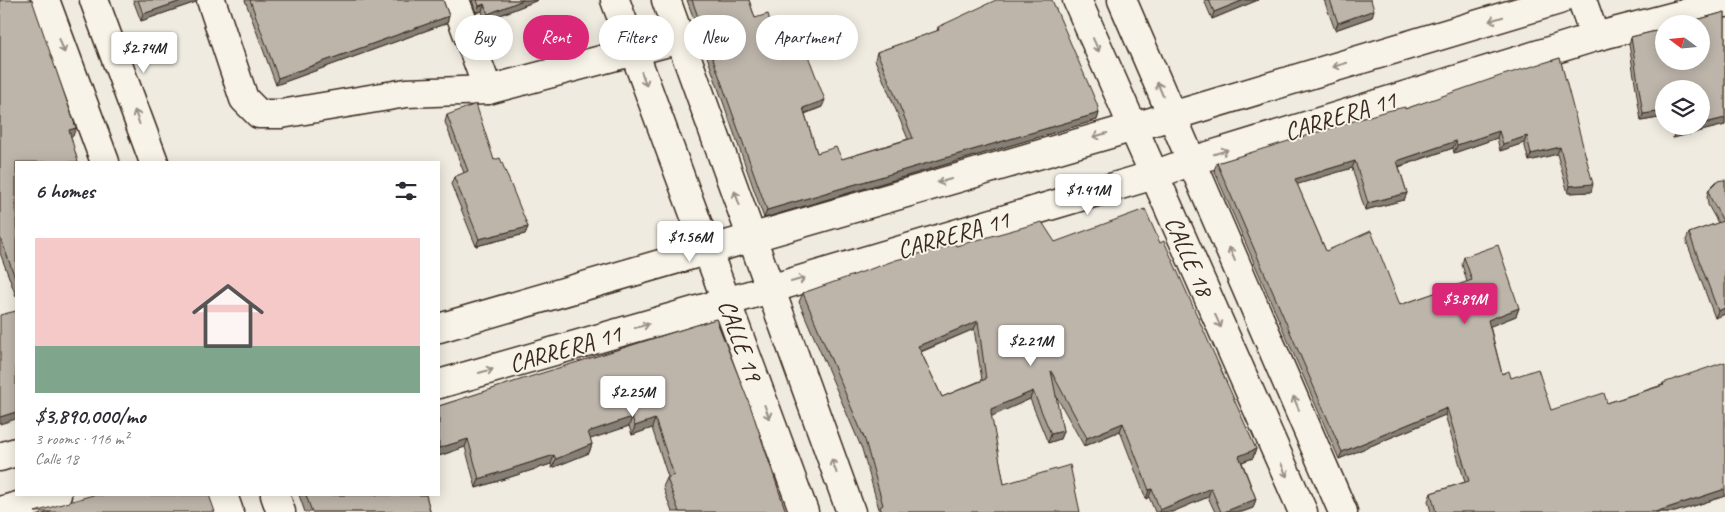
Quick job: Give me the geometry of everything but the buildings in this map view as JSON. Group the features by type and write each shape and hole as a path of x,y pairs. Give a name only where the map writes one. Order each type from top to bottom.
{"street":[{"path":"45,0 105,161"},
{"path":"94,0 154,161"},
{"path":"211,0 244,99 259,114 281,114 406,93 488,90 600,60"},
{"path":"455,0 488,90"},
{"name":"CALLE 19","path":"615,0 621,15"},
{"name":"CALLE 19","path":"666,0 851,512"},
{"name":"CALLE 18","path":"1077,0 1302,512"},
{"name":"CALLE 18","path":"1122,0 1343,512"},
{"name":"CARRERA 11","path":"440,328 1132,126 1172,116 1559,0"},
{"path":"1582,0 1594,36"},
{"name":"CARRERA 11","path":"440,384 726,302 1154,175 1192,161 1594,36 1725,3"},
{"path":"674,41 680,39"},
{"name":"CALLE 19","path":"637,60 804,512"},
{"path":"0,457 15,452"},
{"path":"0,511 53,496"},
{"path":"223,496 230,512"},
{"path":"275,496 281,512"}]}
